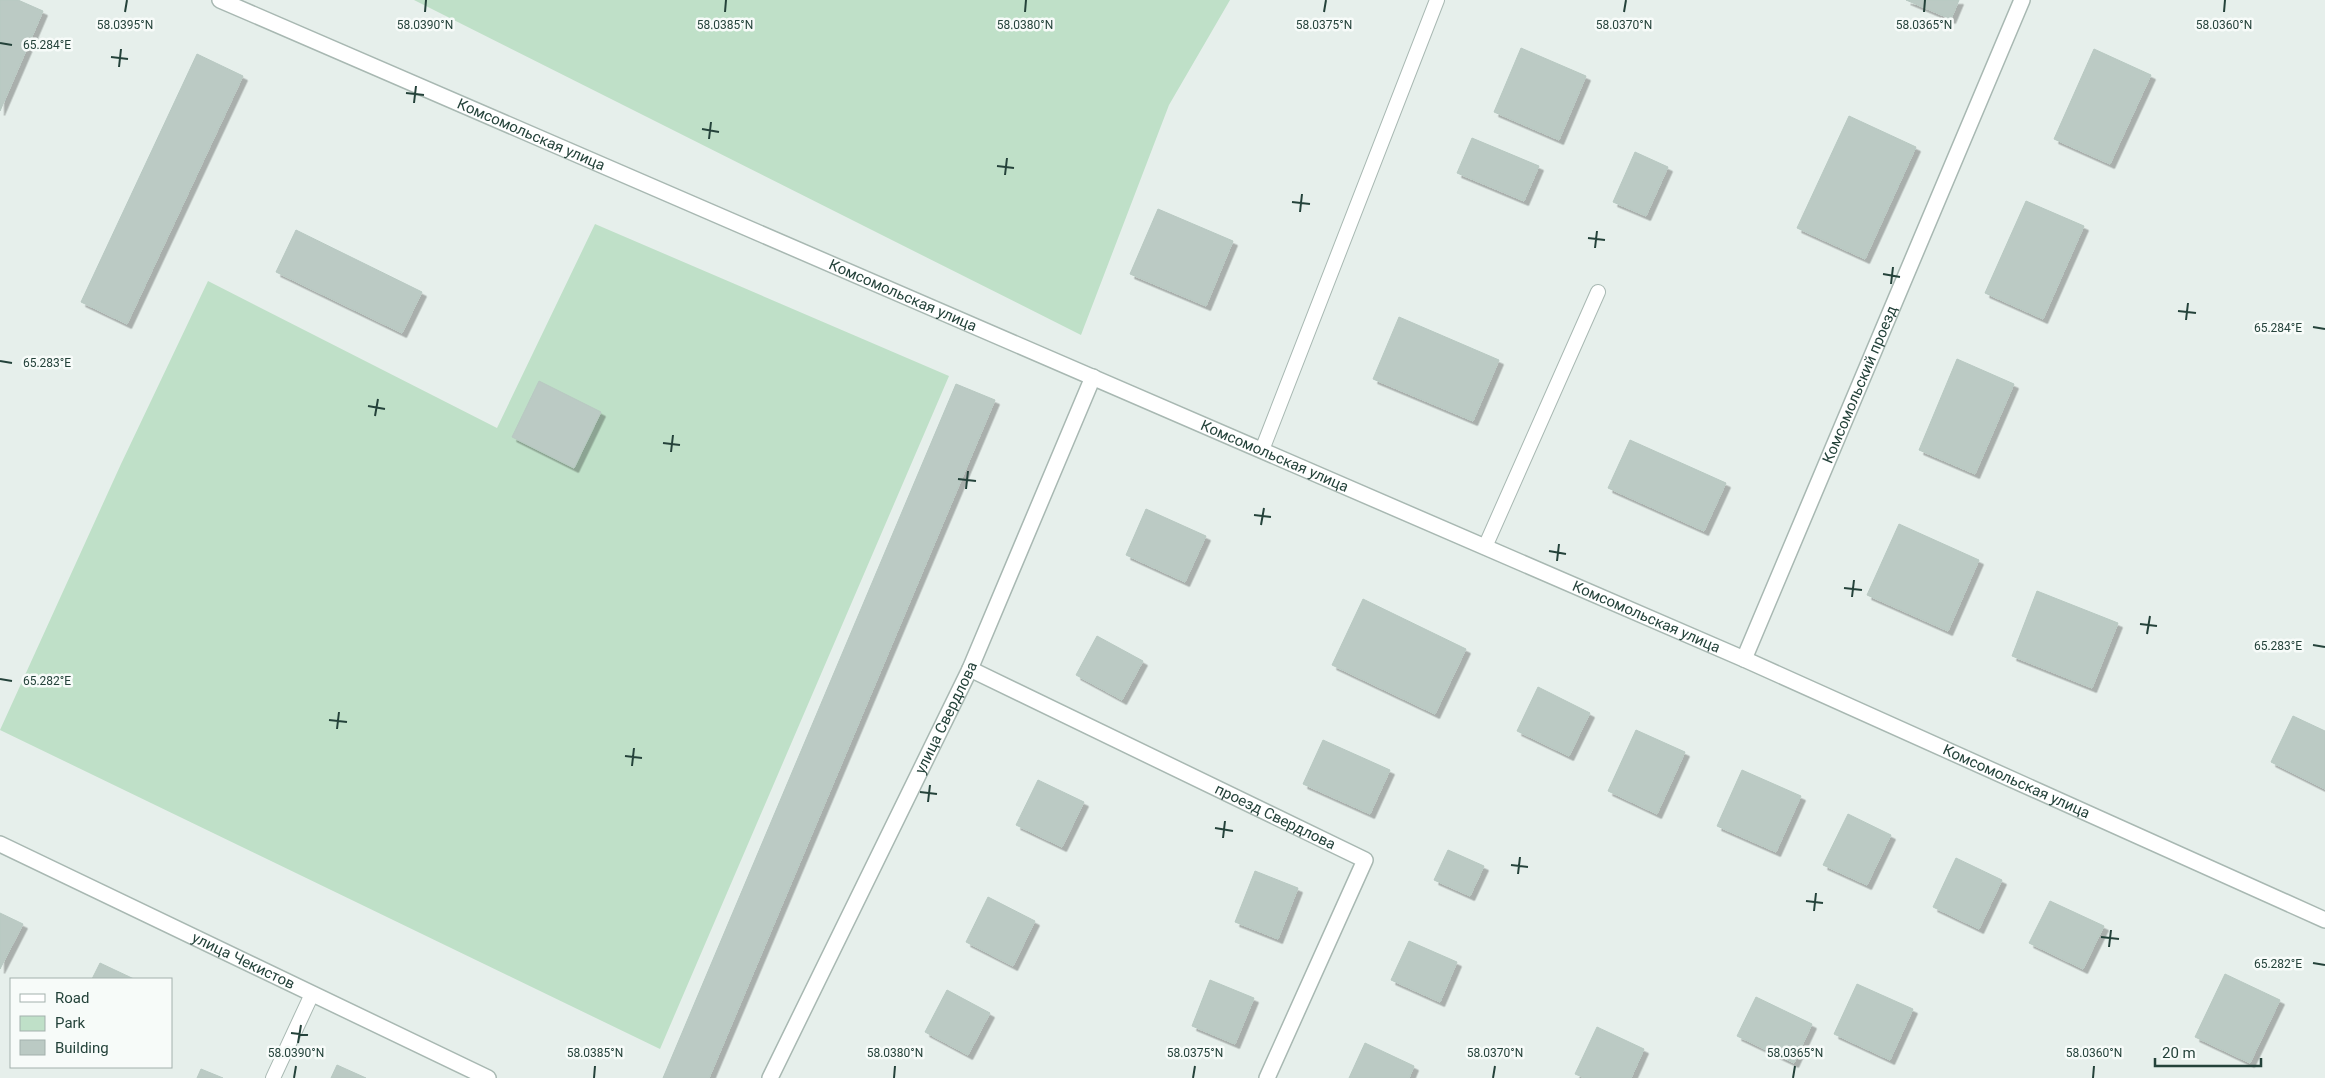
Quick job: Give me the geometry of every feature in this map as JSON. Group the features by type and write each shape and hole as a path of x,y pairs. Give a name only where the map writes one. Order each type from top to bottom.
{"street":[{"name":"Комсомольская улица","path":"220,0 1744,659 2325,920"},
{"name":"Комсомольский проезд","path":"1744,659 2022,0"},
{"name":"улица Свердлова","path":"770,1078 970,669 1093,377"},
{"name":"проезд Свердлова","path":"970,669 1365,860 1267,1078"},
{"name":"улица Чекистов","path":"0,844 488,1078"}],"lane":[{"path":"1262,450 1437,0"},
{"path":"1485,547 1598,292"},
{"path":"273,1078 312,994"}],"green space":[{"path":"414,0 1230,0 1169,105 1081,335"},
{"path":"595,224 949,376 660,1049 0,730 121,464 208,281 497,428"}],"building":[{"path":"0,0 18,0 43,11 0,111"},
{"path":"1906,0 1959,0 1951,19"},
{"path":"1521,48 1586,76 1559,140 1494,112"},
{"path":"2094,49 2151,75 2110,164 2054,139"},
{"path":"197,54 243,76 127,324 81,302"},
{"path":"1849,116 1916,147 1865,259 1797,228"},
{"path":"1472,138 1539,166 1524,201 1457,173"},
{"path":"1635,152 1668,167 1646,216 1613,202"},
{"path":"2026,201 2084,226 2043,319 1985,293"},
{"path":"1158,209 1233,241 1206,306 1130,274"},
{"path":"296,230 422,292 402,333 276,272"},
{"path":"1399,317 1499,360 1473,421 1373,379"},
{"path":"1957,359 2014,384 1975,474 1919,450"},
{"path":"539,381 601,412 574,468 512,437"},
{"path":"956,384 995,400 709,1078 663,1078"},
{"path":"1630,440 1726,483 1704,531 1608,488"},
{"path":"1146,509 1206,536 1185,582 1126,555"},
{"path":"1899,524 1979,560 1948,631 1867,595"},
{"path":"2037,591 2118,623 2092,688 2012,656"},
{"path":"1363,599 1466,649 1435,714 1332,665"},
{"path":"1097,636 1143,661 1122,700 1076,675"},
{"path":"1538,687 1590,713 1569,756 1517,731"},
{"path":"2293,716 2325,731 2325,789 2271,762"},
{"path":"1636,730 1685,752 1657,814 1608,791"},
{"path":"1323,740 1390,770 1370,814 1303,784"},
{"path":"1742,770 1801,796 1776,852 1717,826"},
{"path":"1038,780 1084,802 1062,847 1016,825"},
{"path":"1848,814 1891,835 1867,885 1823,865"},
{"path":"1448,850 1484,866 1470,896 1434,880"},
{"path":"1956,858 2002,880 1979,929 1933,907"},
{"path":"1255,871 1298,888 1278,939 1235,922"},
{"path":"988,897 1035,921 1013,966 966,942"},
{"path":"2050,901 2104,926 2083,969 2029,943"},
{"path":"0,913 23,924 0,969"},
{"path":"1409,941 1457,962 1440,1002 1391,980"},
{"path":"100,963 132,978 92,978"},
{"path":"2225,974 2280,1000 2250,1063 2195,1037"},
{"path":"1210,980 1254,998 1235,1044 1192,1026"},
{"path":"1857,984 1913,1009 1890,1060 1834,1034"},
{"path":"947,990 990,1013 968,1055 925,1032"},
{"path":"1756,997 1812,1024 1794,1063 1737,1036"},
{"path":"1597,1027 1644,1049 1631,1078 1585,1078 1575,1074"},
{"path":"1365,1043 1414,1066 1409,1078 1349,1078"},
{"path":"337,1065 366,1078 331,1078"},
{"path":"201,1069 223,1078 197,1078"}]}
